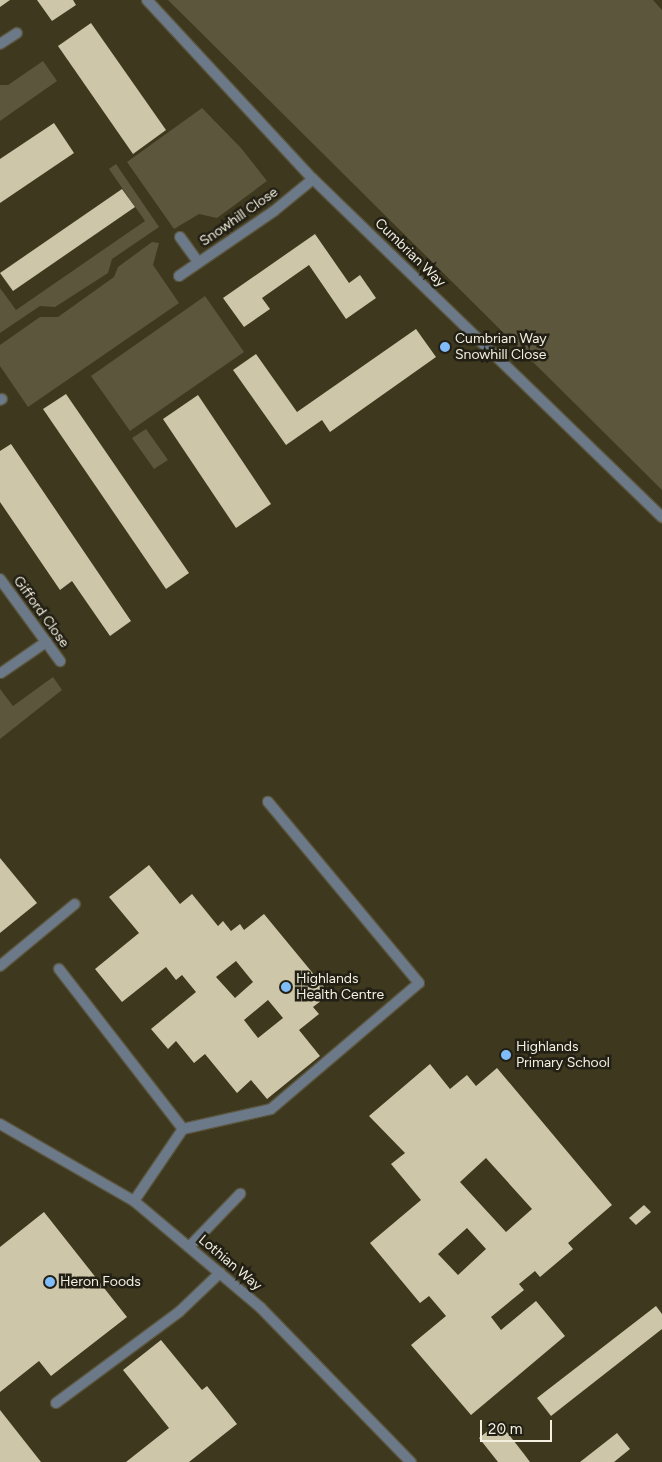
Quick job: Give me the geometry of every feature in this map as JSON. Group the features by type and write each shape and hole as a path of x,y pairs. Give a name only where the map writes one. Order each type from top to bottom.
{"street":[{"name":"Cumbrian Way","path":"147,0 314,179 662,517"},
{"path":"0,44 17,33"},
{"name":"Snowhill Close","path":"178,276 274,211 314,179"},
{"path":"180,238 198,262"},
{"name":"Gifford Close","path":"0,578 60,661"},
{"path":"1,673 46,642"},
{"path":"134,1200 183,1130 271,1109 419,983 268,802"},
{"path":"0,966 76,904"},
{"path":"59,969 183,1130"},
{"name":"Lothian Way","path":"0,1124 134,1200 261,1308 411,1462"},
{"path":"189,1247 240,1194"},
{"path":"56,1403 179,1312 220,1274"}],"shaded area":[{"path":"168,0 653,0 662,10 662,490"},
{"path":"43,61 57,81 0,121 0,85 8,85"},
{"path":"202,108 241,148 267,181 217,218 199,214 174,229 127,162"},
{"path":"116,164 159,227 112,259 108,273 55,307 40,306 0,333 0,288 16,310 145,221 109,169"},
{"path":"152,242 159,243 153,265 179,303 28,407 0,366 0,345 40,317 58,317 114,277 118,267"},
{"path":"205,296 244,352 130,431 91,376"},
{"path":"146,429 168,460 154,469 132,438"},
{"path":"53,677 62,690 0,739 0,689 13,706"}],"building":[{"path":"0,0 10,0 0,7"},
{"path":"37,0 73,0 76,5 52,21"},
{"path":"91,23 166,130 133,154 58,46"},
{"path":"54,123 74,153 0,203 0,159"},
{"path":"122,189 135,207 13,291 0,273"},
{"path":"315,234 349,283 360,275 376,298 346,319 309,265 262,298 270,309 244,327 223,298"},
{"path":"416,329 436,357 330,432 322,420 286,445 233,370 256,354 297,412"},
{"path":"66,394 189,573 166,589 43,409"},
{"path":"198,395 271,504 236,528 163,419"},
{"path":"11,444 131,621 110,636 72,581 60,590 0,502 0,451"},
{"path":"0,858 37,903 0,933"},
{"name":"Highlands Health Centre","path":"149,865 180,904 192,894 218,926 223,921 231,931 240,924 244,930 264,914 330,994 313,1007 319,1014 299,1030 320,1056 267,1099 251,1080 237,1093 205,1054 194,1063 176,1041 168,1049 151,1029 196,992 182,975 176,980 166,967 122,1002 95,969 139,933 109,897","holes":["236,961 253,982 235,998 216,977","268,1000 283,1018 258,1038 244,1020"]},
{"path":"430,1064 450,1089 467,1075 476,1086 497,1068 612,1205 568,1243 573,1249 540,1277 535,1271 519,1284 524,1290 491,1317 501,1330 536,1301 565,1336 471,1415 411,1345 446,1316 429,1296 420,1303 370,1243 421,1200 391,1164 405,1153 369,1116","holes":["486,1158 532,1209 506,1232 460,1182","467,1228 486,1249 458,1275 438,1254"]},
{"path":"644,1205 651,1212 636,1225 629,1218"},
{"name":"Heron Foods","path":"44,1212 127,1317 51,1376 39,1361 0,1392 0,1247"},
{"path":"656,1306 662,1314 662,1329 551,1416 537,1398"},
{"path":"161,1340 202,1390 207,1386 237,1424 189,1462 126,1462 169,1428 123,1370"},
{"path":"0,1410 41,1462 0,1462"},
{"path":"499,1422 530,1462 498,1462 479,1438"},
{"path":"617,1433 630,1449 614,1462 580,1462"}],"place":[{"name":"Cumbrian Way Snowhill Close","path":"445,347"},
{"name":"Highlands Health Centre","path":"286,987"},
{"name":"Highlands Primary School","path":"506,1055"},
{"name":"Heron Foods","path":"50,1282"}]}
